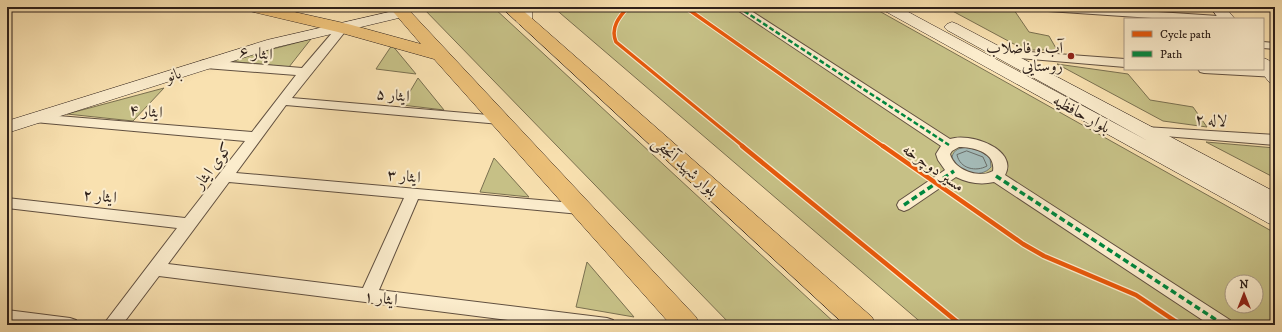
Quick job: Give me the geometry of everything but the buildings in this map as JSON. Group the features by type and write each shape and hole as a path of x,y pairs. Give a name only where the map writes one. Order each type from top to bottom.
{"main road":[{"path":"252,7 342,28 442,56"},
{"name":"بلوار شهید آنجفی","path":"509,7 524,14 863,325"},
{"name":"بلوار حافظیه","path":"888,7 1275,218"},
{"name":"بلوار حافظیه","path":"915,7 1275,201"},
{"path":"1218,7 1226,18"},
{"path":"399,10 687,325"},
{"name":"بانو","path":"7,127 273,43 342,28 399,10"}],"street":[{"path":"738,7 949,145"},
{"path":"1033,7 1134,10 1209,18"},
{"name":"کوی ایثار","path":"112,325 304,72 342,28"},
{"path":"1264,45 1275,46"},
{"path":"1001,54 1124,63"},
{"name":"ایثار ۶","path":"205,64 304,72"},
{"path":"1226,70 1270,72"},
{"name":"ایثار ۵","path":"282,101 500,120"},
{"name":"ایثار ۴","path":"34,118 255,137"},
{"name":"لاله ۲","path":"1145,131 1275,140"},
{"path":"956,142 975,143 988,149 998,158 1001,164 1000,171 996,176 989,179 980,180 969,178 954,171 943,156 949,145 956,142"},
{"path":"904,205 954,171"},
{"path":"996,176 1224,325"},
{"name":"ایثار ۳","path":"225,177 580,208"},
{"path":"368,296 413,193"},
{"name":"ایثار ۲","path":"7,203 189,224"},
{"name":"ایثار ۱","path":"154,269 607,325"},
{"path":"7,318 70,325"}],"shaded area":[{"path":"422,7 493,7 837,325 731,325"},
{"path":"553,7 872,7 1275,233 1275,325 924,325"},
{"path":"945,7 977,7 1014,10 1029,32 1049,36 1057,50 1025,50"},
{"path":"311,39 289,67 227,61"},
{"path":"392,45 416,74 376,69"},
{"path":"1057,64 1128,74 1150,100 1193,107 1207,127 1163,121"},
{"path":"418,78 444,110 402,105"},
{"path":"164,88 133,121 67,114"},
{"path":"1206,142 1275,148 1275,178"},
{"path":"494,158 529,197 480,192"},
{"path":"587,262 634,317 576,307"}],"water":[{"path":"967,147 980,151 990,158 991,167 981,173 975,173 964,170 959,166 952,157 953,154 958,149"}],"marked path":[{"path":"738,7 949,145"},
{"path":"904,205 954,171"},
{"path":"996,176 1224,325"}],"cycle path":[{"path":"628,7 614,28 613,33 616,42 961,325"},
{"name":"مسیر دوچرخه","path":"685,7 1023,244 1044,256 1136,295 1181,325"}],"place":[{"name":"آب و فاضلاب روستایی","path":"1071,56"}]}
